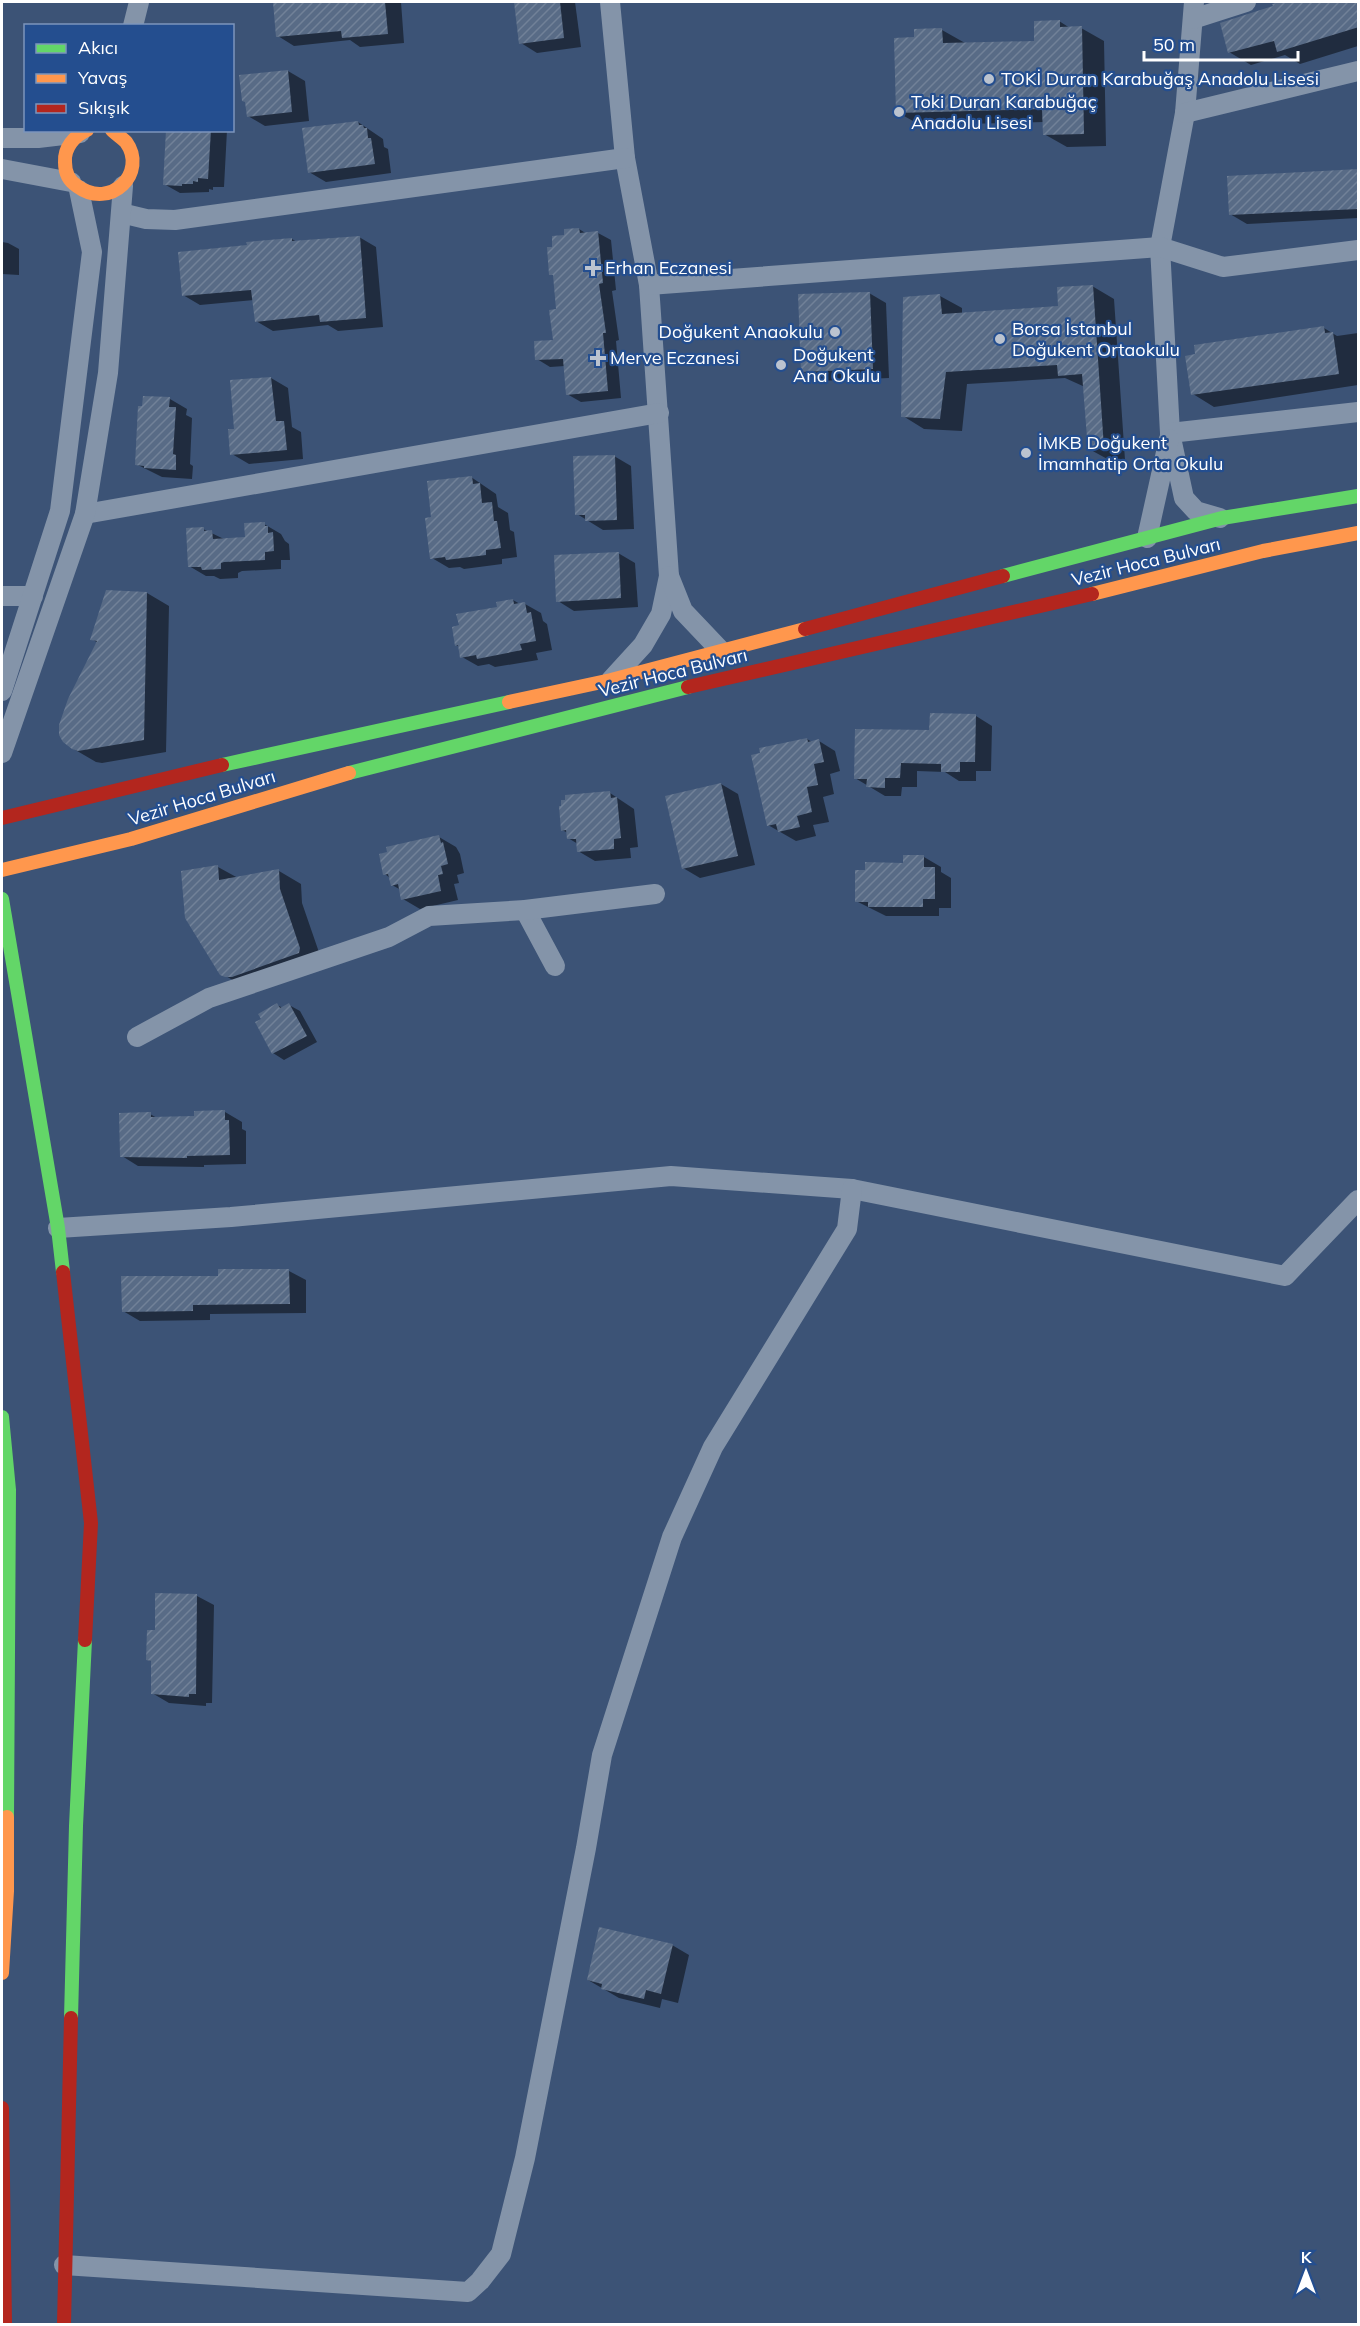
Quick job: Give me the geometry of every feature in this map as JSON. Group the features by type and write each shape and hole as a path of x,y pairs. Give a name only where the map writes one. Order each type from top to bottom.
{"main road":[{"path":"84,132 67,150 66,171 75,186 90,195 102,196 123,186 130,176 133,165 132,154 121,136 115,132"},
{"name":"Vezir Hoca Bulvarı","path":"2,818 253,758 611,680 1222,518 1359,496"},
{"name":"Vezir Hoca Bulvarı","path":"2,870 131,839 328,778 664,693 1072,599 1263,551 1359,533"},
{"path":"2,899 58,1228 91,1523 76,1826 64,2325"},
{"path":"2,1417 9,1490 4,1788 7,1891 2,1973"},
{"path":"2,2108 5,2325"}],"street":[{"path":"134,24 139,2"},
{"path":"145,24 147,2"},
{"path":"610,2 625,158 649,285 669,576 661,615 642,645 611,680"},
{"path":"1222,518 1196,511 1184,498 1170,433 1160,247 1185,113 1194,10 1246,2"},
{"path":"1185,113 1359,71"},
{"path":"4,135 84,132"},
{"path":"132,154 134,132"},
{"path":"121,213 146,219 175,220 625,158"},
{"path":"2,169 75,186 92,252 60,511 2,691"},
{"path":"2,753 85,514 108,373 123,186"},
{"path":"649,285 1160,247 1223,267 1359,250"},
{"path":"85,514 659,412"},
{"path":"1170,433 1359,412"},
{"path":"1147,538 1170,433"},
{"path":"669,576 683,611 721,651"},
{"path":"2,596 33,596"},
{"path":"137,1037 209,998 389,937 429,916 525,909 655,894"},
{"path":"525,909 555,966"},
{"path":"58,1228 231,1216 671,1176 852,1189 1285,1276 1359,1200"},
{"path":"64,2265 468,2292 480,2281 501,2254 527,2147 602,1755 672,1537 713,1447 847,1228 852,1189"}],"building":[{"path":"273,2 385,2 388,34 342,38 341,31 276,37"},
{"path":"514,2 560,2 564,38 519,44"},
{"path":"1281,2 1359,2 1359,27 1277,52 1274,41 1228,53 1220,23"},
{"name":"TOKİ Duran Karabuğaş Anadolu Lisesi","path":"1060,20 1060,27 1082,26 1084,134 1043,135 1042,109 896,113 894,38 914,37 914,29 942,28 943,43 1034,41 1034,21"},
{"path":"288,70 292,112 247,117 245,102 242,101 239,75"},
{"path":"358,121 359,125 367,128 368,138 371,138 375,164 308,173 302,128"},
{"path":"166,132 211,132 208,179 198,178 198,182 193,181 193,184 182,184 182,186 163,185"},
{"path":"1359,169 1359,209 1229,215 1227,176"},
{"path":"579,228 580,233 598,231 603,283 599,284 606,333 603,333 608,391 566,395 563,359 535,360 534,341 553,340 549,310 556,309 553,275 549,275 547,247 552,247 552,236 564,235 564,229"},
{"path":"360,236 366,318 320,322 319,315 255,322 251,290 182,296 178,252 247,245 246,242"},
{"name":"Borsa İstanbul Doğukent Ortaokulu","path":"1093,285 1104,448 1088,450 1082,374 1058,376 1057,365 946,372 940,419 901,417 903,297 940,294 942,314 1058,306 1057,287"},
{"name":"Doğukent Anaokulu","path":"870,292 873,369 801,372 798,294"},
{"path":"1324,326 1325,333 1333,332 1339,374 1191,395 1185,356 1195,354 1194,345"},
{"path":"271,377 276,421 284,421 287,450 230,455 228,429 234,429 230,380"},
{"path":"143,396 170,397 169,407 176,407 173,454 176,455 176,470 144,468 144,466 135,465 138,406 142,406"},
{"path":"615,455 617,520 585,521 585,515 575,515 573,456"},
{"path":"472,476 473,484 480,483 482,503 492,502 501,548 486,550 486,555 446,560 445,557 430,559 425,518 431,517 427,481"},
{"path":"265,522 265,526 268,526 268,533 273,532 274,551 265,552 265,560 224,562 221,563 221,569 202,570 201,567 188,567 186,528 204,527 204,531 212,530 213,539 245,537 244,523"},
{"path":"619,552 621,598 556,602 554,555"},
{"path":"106,590 147,592 144,740 78,751 63,742 59,735 59,725 68,699 97,641 90,640"},
{"path":"513,599 514,604 525,602 527,613 531,612 536,641 520,644 522,650 477,659 476,655 460,658 458,645 455,646 452,627 459,625 456,614 497,607 496,602"},
{"path":"930,713 976,714 975,762 960,762 960,772 941,772 941,764 901,763 900,778 885,778 885,788 866,787 867,779 854,779 855,729 929,730"},
{"path":"807,738 808,742 819,739 824,762 814,764 818,785 807,787 812,812 797,816 800,827 778,832 776,824 767,826 751,755 760,753 759,748"},
{"path":"721,783 738,856 682,869 665,796"},
{"path":"610,791 611,798 617,797 621,838 614,839 614,849 577,852 576,839 567,839 566,830 561,831 559,806 561,806 561,800 565,800 565,795"},
{"path":"439,835 448,864 441,866 443,874 438,875 441,891 401,900 398,884 391,886 388,874 383,875 379,854 387,852 386,847"},
{"path":"903,855 924,855 924,867 935,867 935,899 923,899 923,907 868,907 868,902 855,902 855,870 865,870 865,862 903,863"},
{"path":"218,865 219,880 279,869 280,889 300,948 299,953 232,977 220,975 185,918 181,871"},
{"path":"277,1003 280,1008 289,1003 307,1036 272,1054 255,1022 261,1019 258,1014"},
{"path":"225,1110 225,1120 229,1120 230,1155 187,1156 187,1158 120,1157 119,1113 151,1112 151,1117 194,1116 194,1111"},
{"path":"218,1269 289,1269 290,1304 193,1305 193,1311 122,1312 121,1276 218,1276"},
{"path":"155,1593 197,1594 196,1694 189,1694 189,1697 151,1694 151,1661 146,1660 147,1630 155,1630"},
{"path":"599,1927 673,1944 661,1994 646,1990 644,1999 601,1989 602,1984 587,1980"}],"traffic: fast":[{"path":"1003,576 1222,518 1358,496"},
{"path":"349,773 688,687"},
{"path":"222,765 509,702"},
{"path":"2,899 58,1228 63,1272"},
{"path":"2,1417 9,1490 7,1817"},
{"path":"71,2018 76,1826 85,1640"}],"traffic: slow":[{"path":"84,132 68,147 65,157 66,169 74,184 90,193 102,194 122,185 129,176 132,165 132,154 126,142 114,132"},
{"path":"1092,594 1263,551 1358,533"},
{"path":"509,702 611,680 805,629"},
{"path":"2,870 131,839 349,773"},
{"path":"2,1973 7,1891 7,1817"}],"traffic: jam":[{"path":"805,629 1003,576"},
{"path":"688,687 1092,594"},
{"path":"2,818 222,765"},
{"path":"63,1272 91,1523 85,1640"},
{"path":"64,2324 71,2018"},
{"path":"2,2108 5,2324"}],"place":[{"name":"TOKİ Duran Karabuğaş Anadolu Lisesi","path":"989,79"},
{"name":"Toki Duran Karabuğaç Anadolu Lisesi","path":"899,112"},
{"name":"Erhan Eczanesi","path":"593,268"},
{"name":"Doğukent Anaokulu","path":"835,332"},
{"name":"Borsa İstanbul Doğukent Ortaokulu","path":"1000,339"},
{"name":"Merve Eczanesi","path":"598,358"},
{"name":"Doğukent Ana Okulu","path":"781,365"},
{"name":"İMKB Doğukent İmamhatip Orta Okulu","path":"1026,453"}]}
